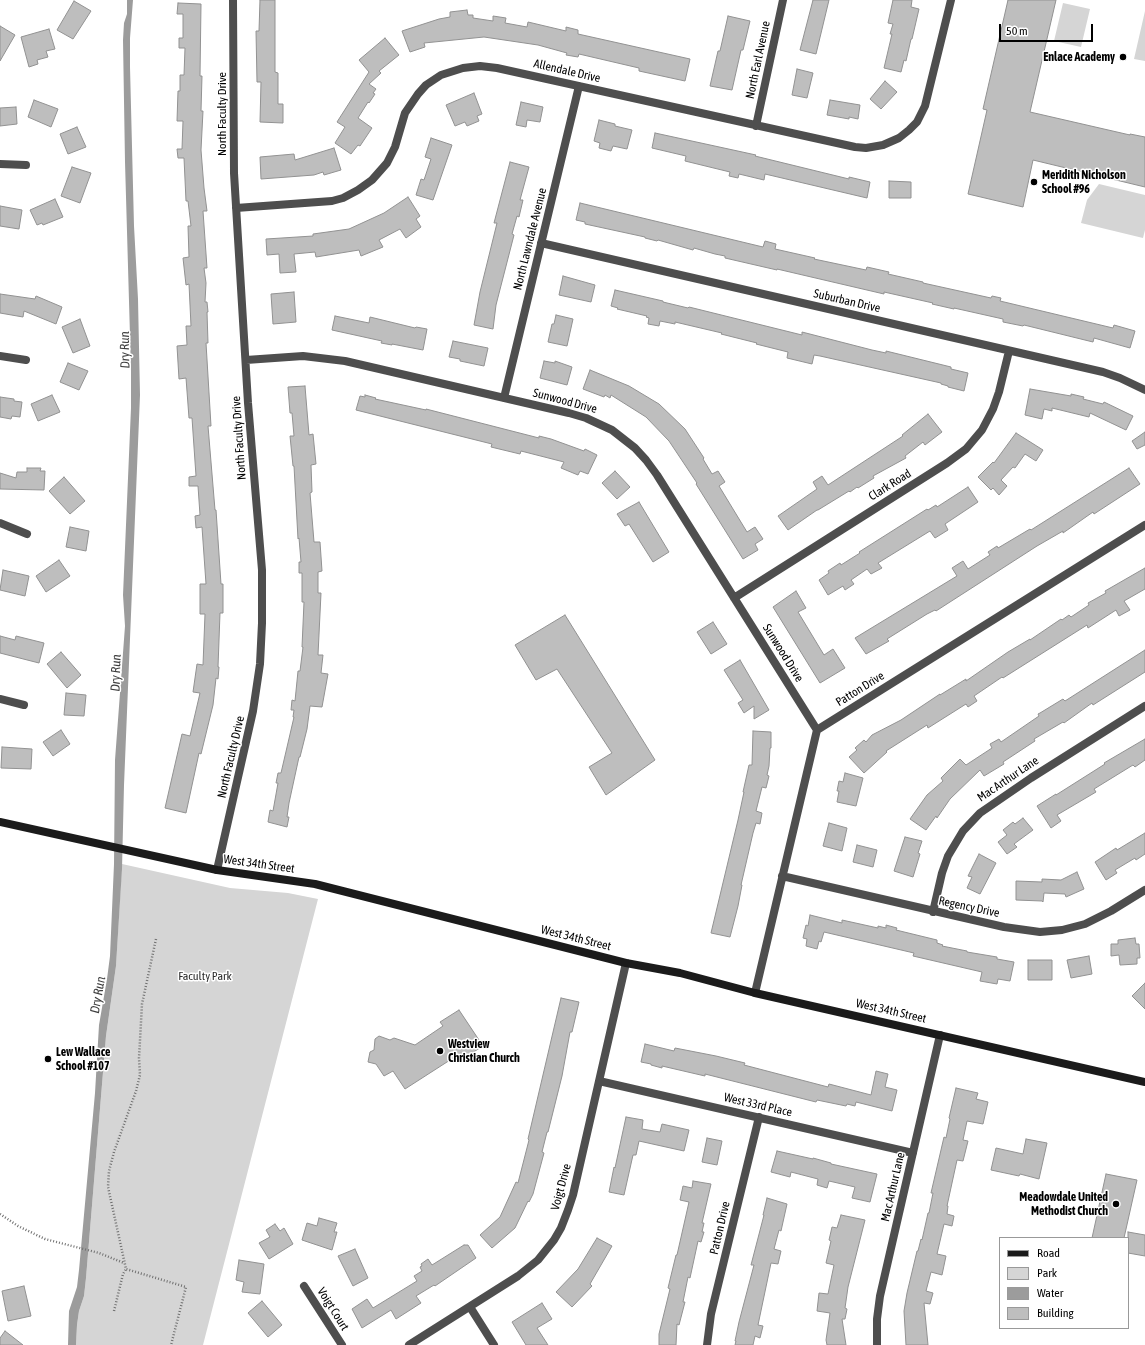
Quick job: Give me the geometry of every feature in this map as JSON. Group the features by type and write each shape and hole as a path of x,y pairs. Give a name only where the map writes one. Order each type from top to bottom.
{"street":[{"name":"North Faculty Drive","path":"217,870 250,728 258,682 263,611 262,570 236,208 233,141 233,0"},
{"name":"North Earl Avenue","path":"756,126 783,0"},
{"name":"Allendale Drive","path":"236,208 332,200 348,195 364,187 387,163 395,147 405,113 422,89 446,73 463,68 480,66 497,68 855,147 878,146 899,138 912,126 923,112 950,0"},
{"name":"North Lawndale Avenue","path":"504,398 579,86"},
{"path":"0,164 26,166"},
{"name":"Suburban Drive","path":"541,243 1109,374 1126,380 1145,390"},
{"name":"Clark Road","path":"734,598 947,463 966,449 982,430 993,409 999,392 1009,351"},
{"path":"0,356 26,360"},
{"name":"Sunwood Drive","path":"246,360 297,356 328,358 586,418 612,430 635,448 656,474 818,730"},
{"path":"0,523 27,534"},
{"name":"Patton Drive","path":"818,730 1145,525"},
{"path":"0,699 24,705"},
{"name":"Mac Arthur Lane","path":"933,912 942,873 948,856 963,831 980,813 1031,778 1145,706"},
{"path":"756,993 782,876 818,730"},
{"name":"West 34th Street","path":"0,822 217,870 315,884 626,963 680,973 756,993 1145,1082"},
{"name":"Regency Drive","path":"782,876 933,912 1022,930 1040,932 1069,928 1096,919 1145,890"},
{"name":"Voigt Drive","path":"408,1345 518,1276 546,1250 561,1228 572,1199 626,963"},
{"name":"Mac Arthur Lane","path":"877,1345 877,1319 880,1296 940,1035"},
{"name":"West 33rd Place","path":"598,1081 913,1153"},
{"name":"Patton Drive","path":"707,1345 712,1314 758,1117"},
{"name":"Voigt Court","path":"304,1286 342,1345"},
{"path":"470,1307 494,1345"}],"path":[{"path":"114,1311 123,1274 126,1268 108,1187 109,1171 140,1075 139,1058 142,1004 156,939"},
{"path":"0,1214 33,1234 72,1247 99,1253 124,1263"},
{"path":"126,1268 186,1287 171,1345"}],"green space":[{"path":"1063,3 1090,9 1081,47 1054,41"},
{"path":"1145,11 1145,61 1134,59"},
{"path":"1099,184 1145,195 1145,230 1143,238 1081,223 1087,200"},
{"name":"Faculty Park","path":"122,864 230,888 288,893 318,899 203,1345 76,1345 79,1311 84,1296 86,1278 106,1036 116,966"}],"water":[{"name":"Dry Run","path":"127,0 133,0 130,38 130,67 140,395 122,869 116,966 106,1036 84,1296 79,1311 76,1345 68,1345 69,1311 77,1287 79,1270 95,1093 99,1025 110,956 114,864 115,760 125,626 123,595 131,408 123,40 124,23 127,14"}],"building":[{"path":"260,0 275,0 275,72 278,73 278,104 283,104 283,123 260,122 261,82 257,82 256,31 259,31"},
{"path":"813,0 829,0 816,54 800,50"},
{"path":"893,0 912,0 911,7 919,9 906,61 904,60 901,72 884,68 892,34 890,34 893,24 888,23"},
{"path":"1008,0 1056,0 1030,112 1130,135 1145,137 1145,187 1033,160 1023,207 968,194 987,110 983,109"},
{"path":"74,1 91,11 73,39 57,30"},
{"path":"178,3 201,4 200,76 202,76 201,111 203,111 201,150 207,211 203,211 207,268 204,268 206,283 205,302 207,302 208,312 208,343 206,343 211,426 208,426 221,584 223,584 223,613 220,613 218,679 216,678 213,705 201,754 199,753 186,813 165,808 182,734 190,736 200,693 193,692 197,664 203,665 205,614 200,614 200,584 206,584 202,527 196,528 195,516 200,515 198,486 189,486 189,477 196,476 192,418 189,418 186,378 179,379 177,346 187,345 186,326 191,326 189,284 186,285 183,258 189,257 188,226 191,226 188,201 186,201 184,158 178,158 177,149 182,149 183,121 177,121 178,91 180,91 180,75 184,75 185,48 179,48 179,38 183,38 183,14 177,14"},
{"path":"467,10 468,15 473,15 473,18 493,21 493,16 506,18 505,23 527,27 528,22 566,31 566,27 578,30 578,34 690,59 685,81 639,71 639,68 579,54 578,57 566,55 567,53 538,45 484,37 424,43 425,47 410,52 402,31 450,17 450,12"},
{"path":"728,16 750,21 743,50 741,50 732,90 710,86"},
{"path":"0,26 15,35 0,61"},
{"path":"49,29 55,49 46,51 48,57 37,60 38,64 29,67 21,37"},
{"path":"385,38 399,55 379,71 381,73 369,84 376,89 373,93 375,94 358,118 372,128 360,146 358,145 351,154 335,143 345,127 337,122 369,72 359,60"},
{"path":"797,69 813,73 807,98 792,95"},
{"path":"885,81 897,92 881,109 870,99"},
{"path":"474,93 482,114 477,116 479,121 467,126 465,122 455,126 446,105"},
{"path":"34,100 58,109 51,127 28,117"},
{"path":"830,100 860,105 858,119 827,115"},
{"path":"521,102 543,107 540,122 527,120 526,127 516,125"},
{"path":"16,107 17,124 0,126 0,108"},
{"path":"599,120 632,130 627,149 613,146 611,151 599,148 600,143 594,141"},
{"path":"77,127 86,147 68,154 60,134"},
{"path":"655,133 756,155 755,156 849,179 849,177 870,182 867,198 765,174 764,180 739,174 738,178 729,176 730,172 685,161 686,156 652,148"},
{"path":"431,138 452,145 433,200 416,195 421,179 424,180 431,159 425,157"},
{"path":"334,148 341,170 324,175 323,172 314,175 261,179 260,157 294,154 295,160"},
{"path":"510,162 529,167 520,200 523,200 519,217 517,216 512,234 514,235 496,305 493,329 474,325 480,292 497,223 494,223"},
{"path":"72,167 91,173 80,203 61,196"},
{"path":"889,181 911,182 911,198 889,198"},
{"path":"408,197 420,216 416,219 421,227 406,238 400,229 379,240 383,247 361,256 359,250 316,257 315,252 294,254 296,272 280,273 279,254 267,255 266,239 313,236 313,234 349,229 384,213"},
{"path":"55,199 63,217 43,225 42,223 37,225 30,210"},
{"path":"580,203 763,247 765,241 776,244 775,249 815,258 814,259 866,270 867,267 889,272 888,274 923,283 991,298 992,296 1001,298 1000,301 1113,328 1114,325 1135,331 1130,348 1094,338 1093,342 1024,325 1003,322 1003,319 932,304 933,303 884,292 884,294 777,270 725,258 725,256 694,248 693,250 658,240 585,224 585,222 576,220"},
{"path":"0,206 22,210 19,229 0,226"},
{"path":"563,276 595,285 591,302 559,295"},
{"path":"615,290 802,335 802,332 872,350 886,353 886,351 951,367 951,369 968,373 964,391 948,387 941,383 820,356 814,355 812,364 787,358 788,352 721,334 722,333 675,322 675,324 660,321 659,326 648,324 649,318 646,317 647,316 617,309 618,308 611,306"},
{"path":"294,292 296,322 273,324 271,294"},
{"path":"0,294 35,299 36,296 62,307 56,324 24,311 23,317 0,313"},
{"path":"556,315 573,319 567,346 548,342 552,324 554,324"},
{"path":"335,316 369,323 370,317 415,328 427,329 423,350 381,343 382,341 332,330"},
{"path":"80,319 90,346 73,353 62,327"},
{"path":"453,341 488,348 484,366 449,357"},
{"path":"544,361 555,363 555,361 572,367 567,385 540,378"},
{"path":"68,363 88,371 79,390 60,382"},
{"path":"590,370 629,386 659,404 685,429 704,458 703,459 712,474 718,471 725,482 719,486 747,532 755,527 763,539 755,544 758,550 743,559 696,484 697,483 669,441 646,417 611,395 610,398 605,395 604,397 583,389"},
{"path":"305,386 309,435 313,434 316,464 311,465 312,492 310,493 314,542 320,542 322,571 318,572 318,593 321,593 318,655 323,655 321,673 328,674 322,707 310,706 307,729 289,803 287,827 268,822 270,810 273,811 278,783 276,783 278,773 281,773 294,717 294,710 291,710 292,700 295,701 298,671 300,671 303,647 304,602 302,602 302,573 299,573 299,562 301,562 299,538 298,539 294,466 290,436 294,436 288,387"},
{"path":"1030,389 1071,396 1071,394 1103,404 1104,402 1133,416 1126,430 1090,413 1089,417 1052,408 1052,411 1044,409 1042,419 1025,415"},
{"path":"52,395 60,412 38,421 31,404"},
{"path":"365,395 376,398 375,399 426,409 539,438 539,436 551,439 584,451 585,449 597,455 588,474 580,471 578,475 561,468 564,462 521,451 520,454 491,447 492,444 356,410 360,396 365,397"},
{"path":"0,397 22,402 20,417 12,416 11,419 0,417"},
{"path":"928,414 942,432 925,445 923,442 905,456 906,458 873,476 874,478 858,488 857,487 850,492 849,491 817,510 788,530 778,516 817,489 813,482 822,476 828,485 903,436 902,435"},
{"path":"1145,432 1145,445 1137,449 1132,441"},
{"path":"1016,433 1043,450 1036,461 1025,454 1015,468 1013,467 1001,480 1007,486 999,495 993,488 991,490 978,477 993,462 994,463"},
{"path":"27,468 41,468 40,471 45,471 44,490 0,489 0,473 16,478 17,472 27,472"},
{"path":"1129,468 1140,484 1094,514 1093,512 1063,533 1063,531 1037,546 936,611 935,610 927,614 887,639 889,641 866,654 855,638 957,576 952,568 963,561 968,569 990,555 988,552 997,546 998,548 1030,529 1031,530"},
{"path":"615,471 630,487 617,499 602,483"},
{"path":"64,477 85,501 70,514 49,491"},
{"path":"968,487 978,502 945,524 948,530 935,538 930,531 878,563 882,568 871,574 867,569 851,580 854,584 845,590 843,586 828,595 819,580 829,573 828,571 840,563 841,565 927,509 928,510 936,505 937,507"},
{"path":"639,502 669,552 653,562 629,524 625,526 617,514"},
{"path":"70,527 89,531 86,551 66,547"},
{"path":"59,560 70,576 46,592 36,576"},
{"path":"1145,568 1145,589 1124,601 1130,610 1119,616 1116,610 1088,628 1087,625 1003,678 1002,677 974,696 977,701 968,707 966,704 928,728 927,725 886,751 887,752 864,773 849,757 857,750 855,748 864,740 866,742 872,735 901,720 966,679 966,681 1008,652 1030,640 1061,619 1062,620 1069,615 1071,617 1089,605 1088,603 1106,593 1105,591"},
{"path":"3,570 29,576 25,596 0,590"},
{"path":"796,591 806,608 798,612 824,655 833,649 845,668 820,683 773,607"},
{"path":"565,615 655,760 606,795 589,767 612,753 557,669 536,680 515,645"},
{"path":"713,622 727,644 711,654 697,632"},
{"path":"0,636 15,640 16,636 44,643 39,663 0,653"},
{"path":"1145,650 1145,672 1093,705 1092,703 1064,723 1063,722 1034,739 1035,741 1003,762 1004,764 984,776 980,770 950,799 937,818 936,816 926,830 910,819 927,795 943,781 941,778 960,759 966,765 992,748 990,744 999,739 1001,742 1039,716 1038,714 1063,699 1065,701"},
{"path":"61,652 81,675 67,688 47,664"},
{"path":"740,660 769,710 754,719 754,706 744,713 738,703 743,700 724,670"},
{"path":"66,693 86,695 84,716 64,715"},
{"path":"61,730 70,744 53,756 43,742"},
{"path":"753,731 771,732 771,748 767,775 769,776 766,788 762,787 756,811 762,813 760,824 756,823 753,833 730,937 711,933 738,820 749,765 752,765"},
{"path":"1145,739 1145,760 1135,767 1133,765 1094,789 1096,792 1057,815 1061,821 1051,828 1037,806 1105,764 1104,763"},
{"path":"2,747 32,749 31,769 1,768"},
{"path":"845,773 863,778 856,806 837,802 839,781 843,782"},
{"path":"1023,818 1033,830 1014,844 1017,847 1007,854 998,842 1007,835 1003,830 1013,822 1015,824"},
{"path":"829,823 847,828 842,851 823,846"},
{"path":"1145,833 1145,854 1115,870 1117,873 1106,880 1095,862 1116,848 1117,850"},
{"path":"905,837 922,841 918,853 920,854 913,877 894,871"},
{"path":"857,845 877,850 873,867 853,862"},
{"path":"979,854 996,863 980,894 967,888 972,877 968,876"},
{"path":"1077,872 1084,889 1066,897 1065,894 1044,893 1043,902 1016,900 1016,881 1042,882 1042,879 1061,880"},
{"path":"810,915 842,923 842,920 878,928 878,926 886,928 886,925 897,928 896,930 937,940 937,943 943,945 942,946 1014,962 1010,981 998,979 997,984 980,981 982,972 913,956 914,953 824,932 817,949 806,946 807,939 803,938 806,925 808,926"},
{"path":"1135,938 1136,944 1139,944 1140,958 1137,958 1137,964 1120,965 1119,955 1111,956 1111,944 1118,944 1118,940"},
{"path":"1089,956 1092,974 1071,978 1067,960"},
{"path":"1028,960 1052,960 1052,980 1028,980"},
{"path":"1145,983 1145,1009 1132,996"},
{"path":"561,998 579,1002 572,1032 570,1032 562,1076 542,1152 544,1153 533,1194 515,1228 492,1248 480,1235 500,1217 516,1182 518,1183"},
{"name":"Westview Christian Church","path":"459,1010 483,1046 464,1058 461,1053 405,1089 393,1071 384,1076 376,1064 368,1062 370,1052 374,1050 375,1039 379,1036 390,1040 394,1038 415,1045 443,1026 440,1022"},
{"path":"645,1044 674,1051 675,1048 716,1056 745,1063 744,1065 828,1087 829,1084 871,1095 876,1071 888,1074 885,1087 897,1090 892,1111 856,1102 855,1106 847,1104 846,1106 817,1100 816,1102 705,1074 705,1076 662,1066 662,1068 641,1062"},
{"path":"956,1088 978,1093 976,1099 988,1102 983,1124 967,1121 963,1140 968,1141 963,1161 957,1160 947,1206 947,1214 954,1216 952,1226 944,1224 937,1254 946,1256 942,1275 931,1272 926,1291 933,1293 930,1304 924,1303 928,1345 906,1345 904,1311 907,1293 917,1251 921,1239 922,1240 929,1213 933,1193 931,1193 944,1137 946,1138"},
{"path":"626,1117 643,1120 642,1129 660,1132 662,1124 689,1130 684,1151 639,1141 636,1155 633,1155 624,1195 609,1192"},
{"path":"707,1138 722,1141 717,1165 702,1162"},
{"path":"1026,1139 1047,1143 1039,1179 1020,1174 1019,1176 991,1170 996,1148 1023,1154"},
{"path":"777,1151 813,1158 831,1164 877,1174 870,1202 852,1198 855,1187 829,1181 827,1188 817,1185 818,1179 791,1172 790,1177 771,1172"},
{"name":"Meadowdale United Methodist Church","path":"1106,1174 1137,1180 1124,1237 1092,1237"},
{"path":"693,1181 711,1184 702,1223 704,1223 702,1232 704,1232 701,1242 698,1241 690,1278 688,1277 683,1302 685,1302 679,1325 677,1324 676,1345 659,1345 659,1334 670,1289 668,1288 689,1202 680,1200 683,1186 692,1188"},
{"path":"767,1198 787,1204 781,1231 779,1230 774,1249 781,1251 778,1264 771,1263 758,1325 763,1326 760,1338 755,1336 753,1345 735,1345 739,1322 754,1265 751,1265"},
{"path":"841,1215 865,1220 848,1287 845,1319 842,1319 846,1345 827,1345 826,1340 830,1313 817,1311 819,1293 828,1294 834,1265 826,1263 831,1241 829,1240 832,1227 837,1228"},
{"path":"319,1218 337,1223 334,1232 337,1232 332,1250 302,1240 307,1223 317,1226"},
{"path":"275,1224 280,1231 284,1228 293,1244 269,1259 259,1243 270,1237 266,1230"},
{"name":"Meadowdale United Methodist Church","path":"1128,1232 1145,1235 1145,1256 1129,1253"},
{"path":"597,1238 612,1246 590,1284 592,1286 572,1307 556,1292 578,1269"},
{"path":"464,1245 468,1245 476,1258 435,1286 434,1285 416,1296 421,1303 396,1319 391,1310 362,1328 352,1309 367,1299 373,1308 417,1281 414,1276 422,1271 420,1267 422,1266 421,1264 428,1259 432,1265"},
{"path":"355,1249 368,1278 353,1286 338,1256"},
{"path":"239,1260 264,1264 260,1294 242,1292 244,1282 236,1280"},
{"path":"24,1286 31,1316 8,1321 2,1291"},
{"path":"262,1301 282,1325 268,1337 248,1313"},
{"path":"542,1303 552,1319 537,1328 548,1345 526,1345 512,1322"},
{"path":"5,1331 23,1345 0,1345 0,1338"}],"place":[{"name":"Enlace Academy","path":"1123,57"},
{"name":"Meridith Nicholson School #96","path":"1034,182"},
{"name":"Westview Christian Church","path":"440,1051"},
{"name":"Lew Wallace School #107","path":"48,1059"},
{"name":"Meadowdale United Methodist Church","path":"1116,1204"}]}
